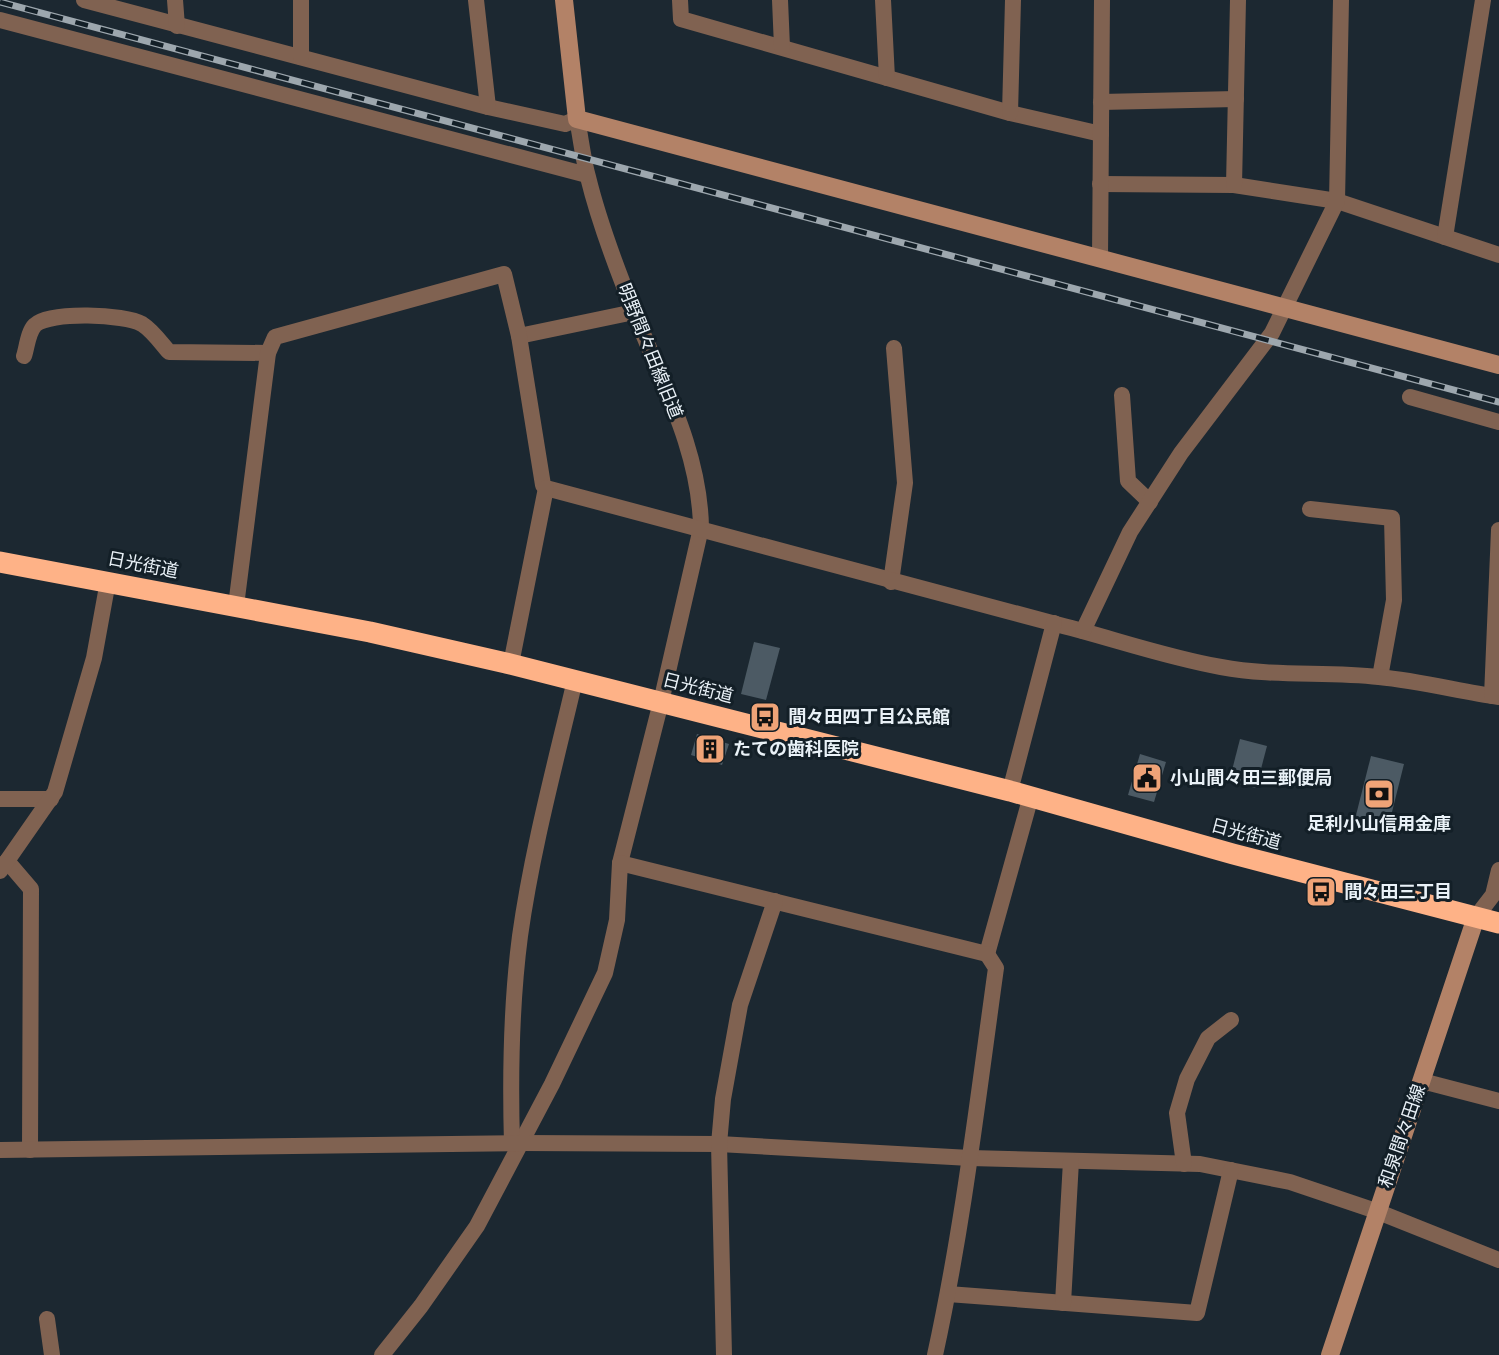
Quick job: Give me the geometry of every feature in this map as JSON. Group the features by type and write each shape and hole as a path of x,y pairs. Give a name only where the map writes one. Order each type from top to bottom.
{"highway":[{"name":"日光街道","path":"0,562 370,632 511,664 1031,796 1233,855 1499,923"}],"street":[{"path":"84,0 488,107 565,124 577,120 1499,365"},
{"path":"175,0 177,26"},
{"path":"301,0 301,57"},
{"path":"476,0 488,107"},
{"name":"明野間々田線旧道","path":"382,1355 421,1306 477,1226 605,973 617,920 620,863 701,528 700,504 688,448 614,258 587,175 577,120 564,0"},
{"path":"680,0 681,19 1010,113 1101,134"},
{"path":"780,0 782,47"},
{"path":"883,0 887,78"},
{"path":"1010,113 1013,0"},
{"path":"1100,258 1102,0"},
{"path":"1234,184 1238,0"},
{"path":"1083,631 1130,532 1181,453 1267,341 1337,201 1341,0"},
{"path":"1446,237 1483,0"},
{"path":"0,20 587,175"},
{"path":"1101,102 1236,99"},
{"path":"1100,184 1234,184 1337,201 1499,255"},
{"path":"236,606 268,353 275,337 504,274 519,336 543,485 547,488 891,582 1054,623 1153,652 1222,668 1288,674 1380,677 1496,697 1499,530"},
{"path":"519,336 634,312"},
{"path":"24,356 32,327 40,321 72,316 131,319 145,326 169,352 268,353"},
{"path":"891,582 905,483 894,348"},
{"path":"1122,395 1128,481 1150,502"},
{"path":"1410,397 1499,422"},
{"path":"511,664 547,488"},
{"path":"1310,509 1392,518 1394,600 1380,677"},
{"path":"30,1150 31,889 4,866 55,792 94,658 108,581"},
{"path":"1010,791 1054,623"},
{"path":"517,1143 510,1056 520,937 530,876 575,680"},
{"path":"987,954 1031,796"},
{"path":"0,800 51,799"},
{"path":"620,863 987,954 996,968 970,1158 948,1294 935,1355"},
{"path":"1476,917 1493,895 1499,870"},
{"path":"724,1355 719,1144 723,1099 740,1004 775,901"},
{"name":"和泉間々田線","path":"1330,1355 1476,917"},
{"path":"1184,1164 1177,1114 1187,1079 1208,1038 1231,1020"},
{"path":"1422,1081 1499,1101"},
{"path":"0,1150 517,1143 719,1144 970,1158 1184,1164 1290,1182 1376,1211 1499,1260"},
{"path":"1063,1303 1071,1161"},
{"path":"948,1294 1197,1313 1231,1170"},
{"path":"47,1319 52,1355"}],"building":[{"path":"754,642 780,648 766,700 741,694"},
{"name":"たての歯科医院","path":"697,734 729,744 722,765 691,755"},
{"path":"1240,739 1267,746 1256,788 1229,782"},
{"name":"小山間々田三郵便局","path":"1140,754 1166,762 1154,802 1128,795"},
{"name":"足利小山信用金庫","path":"1371,756 1404,764 1387,832 1354,823"}],"railway":[{"path":"0,2 1499,402"}],"place":[{"name":"間々田四丁目公民館","path":"765,717"},
{"name":"たての歯科医院","path":"710,749"},
{"name":"小山間々田三郵便局","path":"1147,778"},
{"name":"足利小山信用金庫","path":"1379,794"},
{"name":"間々田三丁目","path":"1321,892"}]}
